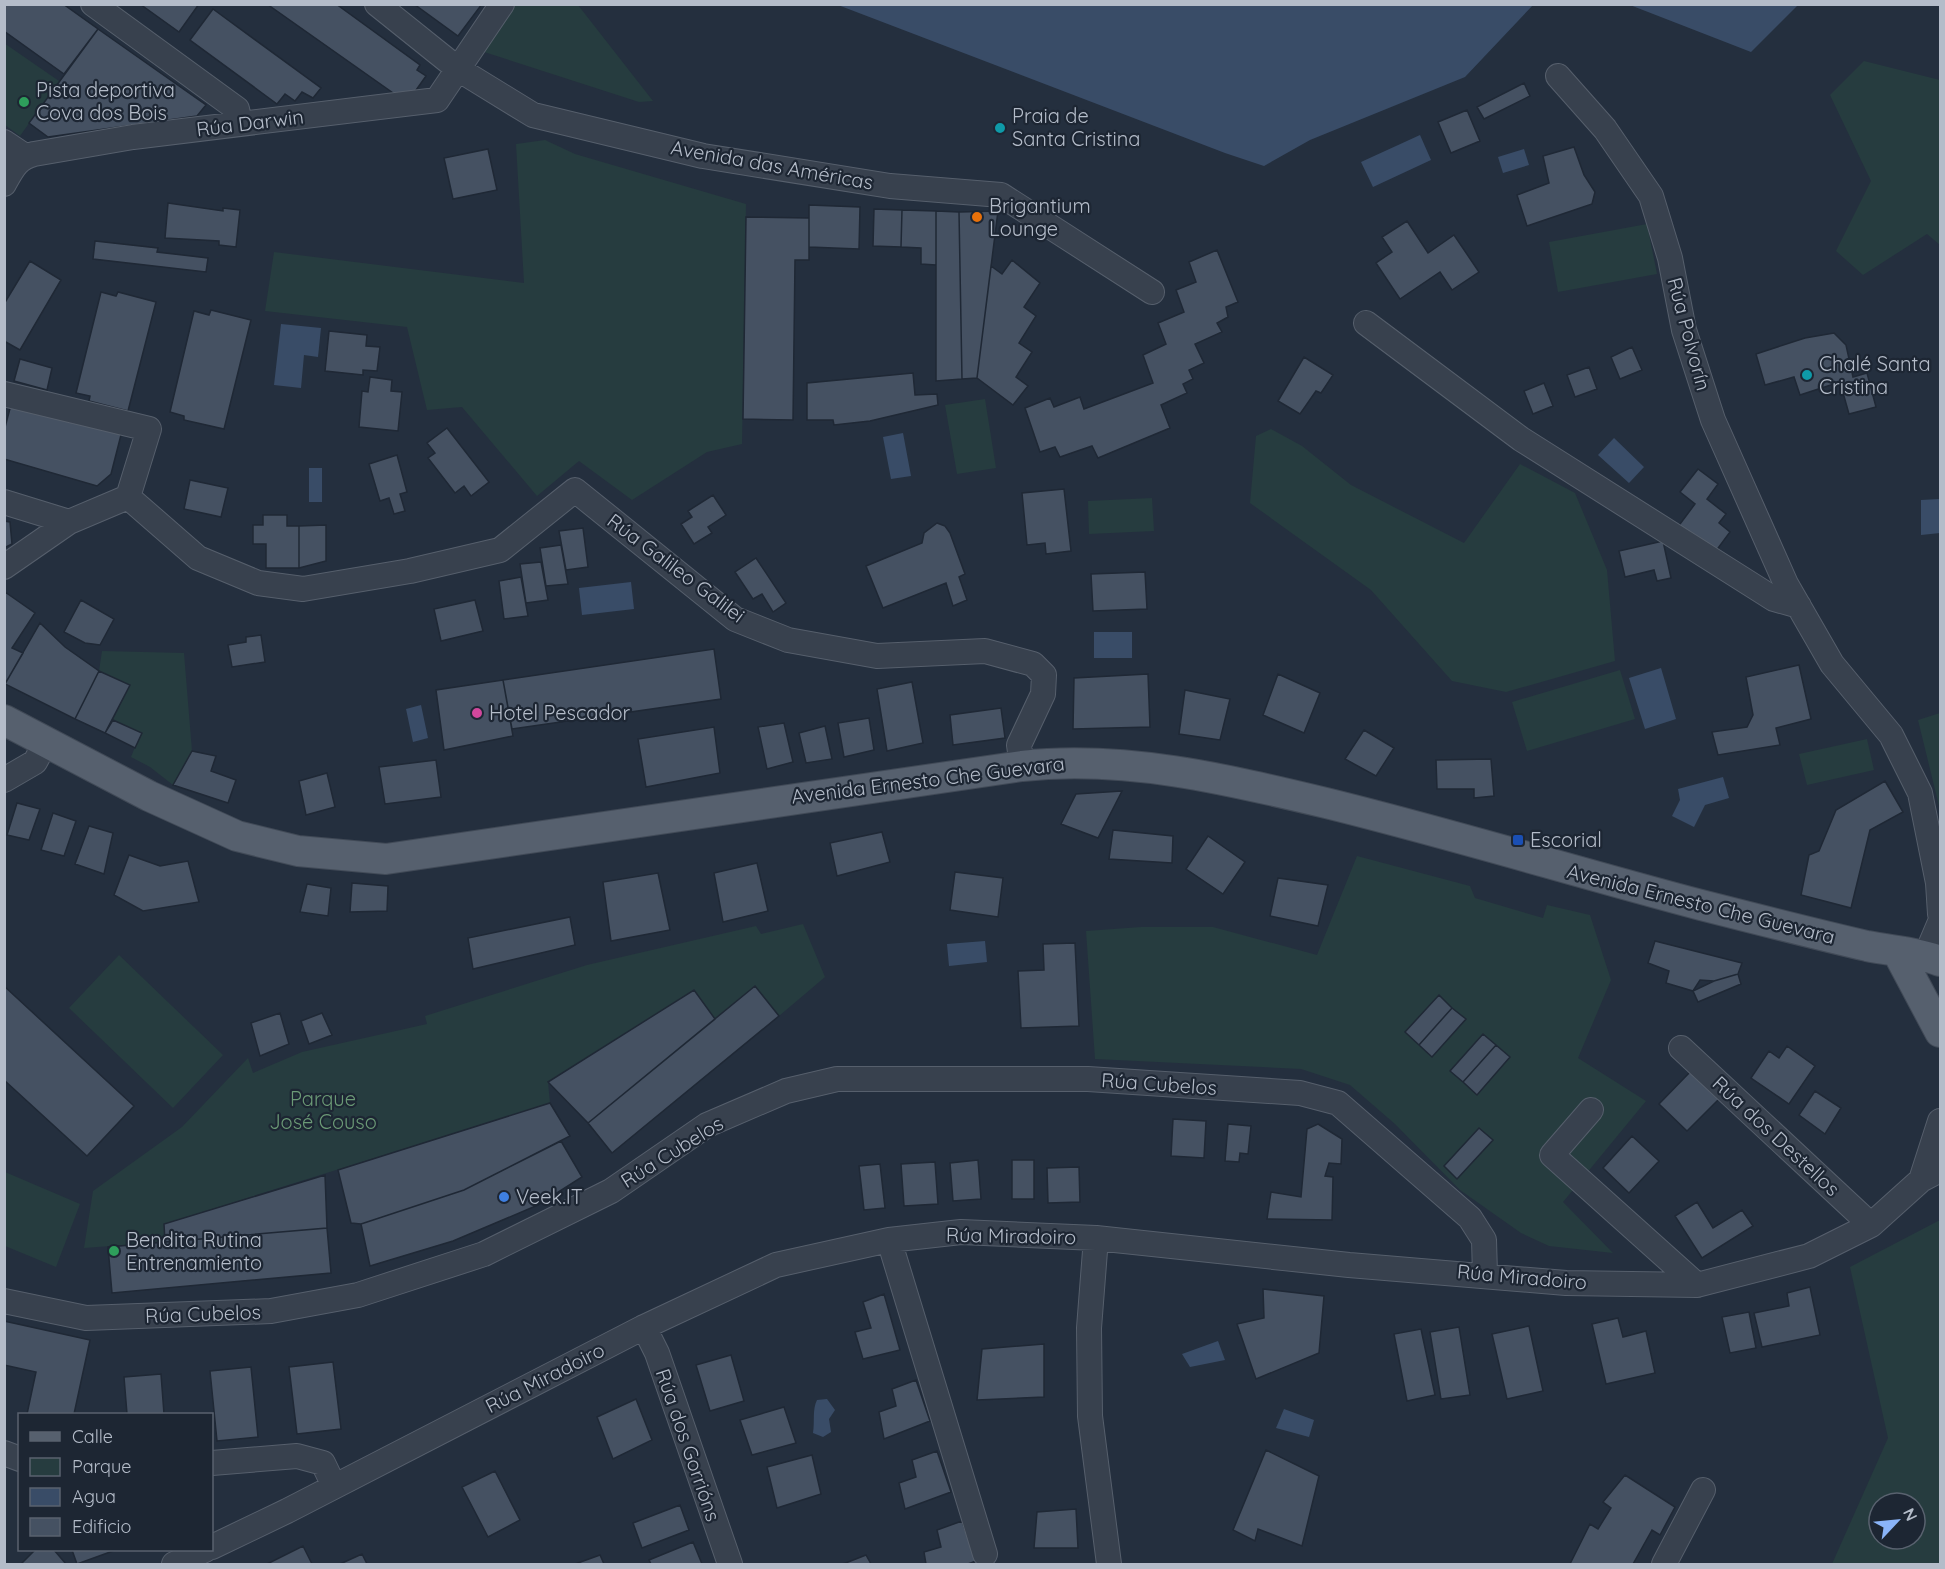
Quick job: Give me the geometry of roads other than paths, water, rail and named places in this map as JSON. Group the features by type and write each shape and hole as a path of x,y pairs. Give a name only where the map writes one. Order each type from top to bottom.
{"main road":[{"name":"Avenida Ernesto Che Guevara","path":"4,720 149,796 237,836 298,851 386,859 1022,766 1076,761 1183,771 1418,826 1574,872 1786,927 1921,956"},
{"path":"1921,956 1941,1032"}],"street":[{"path":"93,4 237,109 240,124"},
{"name":"Avenida das Américas","path":"376,4 458,69 533,115 703,156 890,186 1001,195 1152,292"},
{"path":"458,69 502,4"},
{"name":"Rúa Darwin","path":"25,156 133,137 438,100 458,69"},
{"name":"Rúa Polvorín","path":"1558,76 1605,129 1651,196 1670,258 1684,330 1713,420 1786,584 1832,664 1891,735 1920,793 1940,900"},
{"path":"4,142 25,156 16,164 4,184"},
{"path":"1366,323 1521,439 1774,599 1799,606"},
{"path":"4,394 149,429 128,497 69,522 4,567"},
{"name":"Rúa Galileo Galilei","path":"128,497 198,558 258,583 303,589 410,571 500,550 575,490 735,618 788,640 877,656 985,651 1033,664 1044,675 1043,694 1027,724 1030,742 1022,766"},
{"path":"4,502 69,522"},
{"path":"4,780 35,762 46,742"},
{"path":"1921,956 1941,922"},
{"name":"Rúa dos Destellos","path":"1681,1048 1871,1226"},
{"name":"Rúa Cubelos","path":"4,1301 86,1318 271,1311 358,1295 484,1254 611,1191 708,1125 786,1091 837,1079 1088,1079 1300,1093 1338,1103 1470,1218 1484,1239 1485,1274"},
{"path":"1591,1110 1552,1155 1697,1285"},
{"name":"Rúa Miradoiro","path":"213,1546 644,1326 776,1265 889,1240 961,1232 1096,1238 1349,1264 1566,1282 1697,1285 1809,1256 1871,1226 1931,1175 1941,1122"},
{"name":"Rúa Miradoiro","path":"1096,1238 1089,1328 1090,1416 1109,1564"},
{"path":"889,1240 985,1554"},
{"name":"Rúa dos Gorrións","path":"644,1326 657,1353 730,1564"},
{"path":"213,1463 297,1456 322,1463 334,1486"},
{"path":"1664,1564 1703,1490"},
{"path":"175,1564 203,1551"}],"water":[{"path":"1533,4 1465,77 1310,140 1264,166 838,5"},
{"path":"1630,5 1798,5 1751,52"},
{"path":"1420,135 1431,160 1373,187 1361,162"},
{"path":"1524,149 1529,165 1503,173 1498,157"},
{"path":"281,324 321,328 318,357 304,355 301,388 274,385"},
{"path":"903,433 911,476 891,479 883,437"},
{"path":"1614,438 1644,467 1629,483 1598,455"},
{"path":"309,468 322,468 322,502 309,502"},
{"path":"1940,499 1940,533 1921,535 1921,500"},
{"path":"631,582 634,609 582,615 579,588"},
{"path":"1094,632 1132,632 1132,658 1094,658"},
{"path":"1661,668 1676,719 1645,729 1629,678"},
{"path":"421,705 428,738 413,742 406,709"},
{"path":"1723,777 1729,798 1705,805 1694,827 1672,816 1680,800 1678,789"},
{"path":"985,941 987,962 949,966 947,944"},
{"path":"1218,1341 1225,1360 1190,1367 1182,1354"},
{"path":"827,1399 835,1410 829,1419 831,1432 823,1437 813,1433 814,1412 817,1400"},
{"path":"1284,1409 1314,1420 1309,1437 1276,1428"}],"place":[{"name":"Pista deportiva Cova dos Bois","path":"24,102"},
{"name":"Praia de Santa Cristina","path":"1000,128"},
{"name":"Brigantium Lounge","path":"977,217"},
{"name":"Chalé Santa Cristina","path":"1807,375"},
{"name":"Hotel Pescador","path":"477,713"},
{"name":"Escorial","path":"1518,840"},
{"name":"Veek.IT","path":"504,1197"},
{"name":"Bendita Rutina Entrenamiento","path":"114,1251"}],"park label":[{"name":"Parque José Couso","path":"323,1110"}]}
